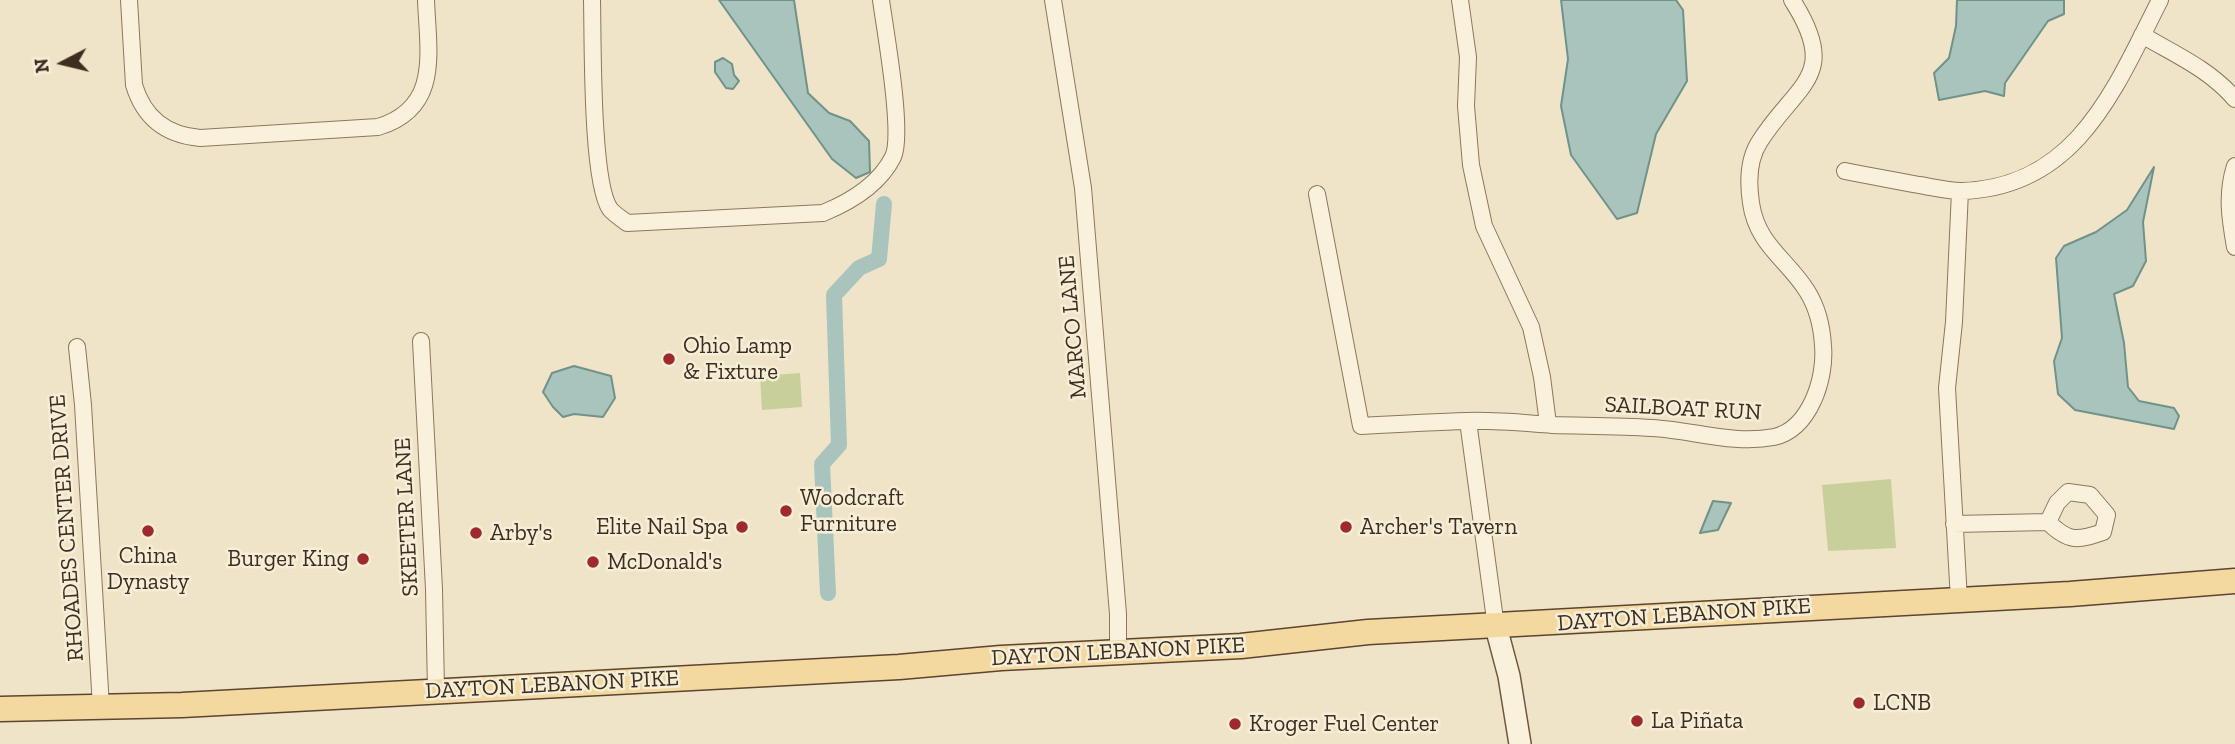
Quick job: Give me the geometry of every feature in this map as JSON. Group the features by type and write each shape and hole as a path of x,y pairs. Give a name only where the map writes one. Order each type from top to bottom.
{"main road":[{"name":"DAYTON LEBANON PIKE","path":"0,709 182,705 900,667 1001,658 1241,646 1368,632 2070,594 2235,581"}],"street":[{"path":"129,0 134,85 144,110 159,125 173,133 200,138 377,128 402,117 418,101 425,88 429,69 426,0"},
{"path":"592,0 596,138 602,189 611,210 627,223 822,213 847,204 875,181 894,155 896,112 881,0"},
{"name":"MARCO LANE","path":"1053,0 1083,188 1116,584 1118,652"},
{"path":"1460,0 1468,57 1466,106 1471,165 1484,226 1531,327 1542,377 1548,424"},
{"name":"SAILBOAT RUN","path":"1317,194 1361,426 1468,421 1655,428 1740,438 1776,436 1797,423 1814,401 1823,375 1819,317 1807,290 1759,233 1751,205 1749,173 1758,143 1800,92 1812,70 1814,48 1808,24 1793,0"},
{"path":"1845,171 1960,191 2001,185 2022,178 2063,154 2086,132 2105,106 2160,0"},
{"path":"2142,35 2209,73 2220,81 2235,99"},
{"path":"2235,166 2229,189 2235,247"},
{"path":"1959,600 1947,388 1954,322 1960,191"},
{"name":"SKEETER LANE","path":"421,341 434,589 436,691"},
{"name":"RHOADES CENTER DRIVE","path":"77,347 83,405 101,707"},
{"path":"1468,421 1496,627 1509,676 1520,744"},
{"path":"1954,524 2048,522"}],"green space":[{"path":"800,373 802,407 762,410 760,376"},
{"path":"1891,479 1896,548 1828,551 1822,485"}],"water":[{"path":"719,0 794,0 808,93 829,113 850,121 869,141 870,172 856,178 832,159"},
{"path":"1561,0 1676,0 1683,10 1687,81 1656,134 1637,213 1617,219 1571,155 1561,106 1568,59"},
{"path":"1957,0 2064,0 2064,14 2048,21 2005,83 2004,96 1985,91 1939,100 1934,73 1949,58 1956,26"},
{"path":"723,58 732,64 734,75 739,81 733,89 726,88 715,72 715,62"},
{"path":"2154,167 2143,222 2146,261 2133,286 2114,294 2124,343 2128,387 2139,401 2174,408 2179,416 2174,429 2075,410 2058,394 2054,361 2062,338 2056,258 2064,246 2096,232 2127,210"},
{"path":"574,366 611,376 615,398 603,417 574,414 563,417 543,392 552,373"},
{"path":"1713,501 1731,503 1718,530 1700,533"}],"waterway":[{"path":"828,593 822,464 839,445 834,295 859,268 879,259 884,204"}],"place":[{"name":"Ohio Lamp & Fixture","path":"669,359"},
{"name":"Woodcraft Furniture","path":"786,511"},
{"name":"Elite Nail Spa","path":"742,527"},
{"name":"Archer's Tavern","path":"1346,527"},
{"name":"China Dynasty","path":"148,531"},
{"name":"Arby's","path":"476,533"},
{"name":"Burger King","path":"363,559"},
{"name":"McDonald's","path":"593,562"},
{"name":"LCNB","path":"1859,703"},
{"name":"La Piñata","path":"1637,721"},
{"name":"Kroger Fuel Center","path":"1235,724"}]}
